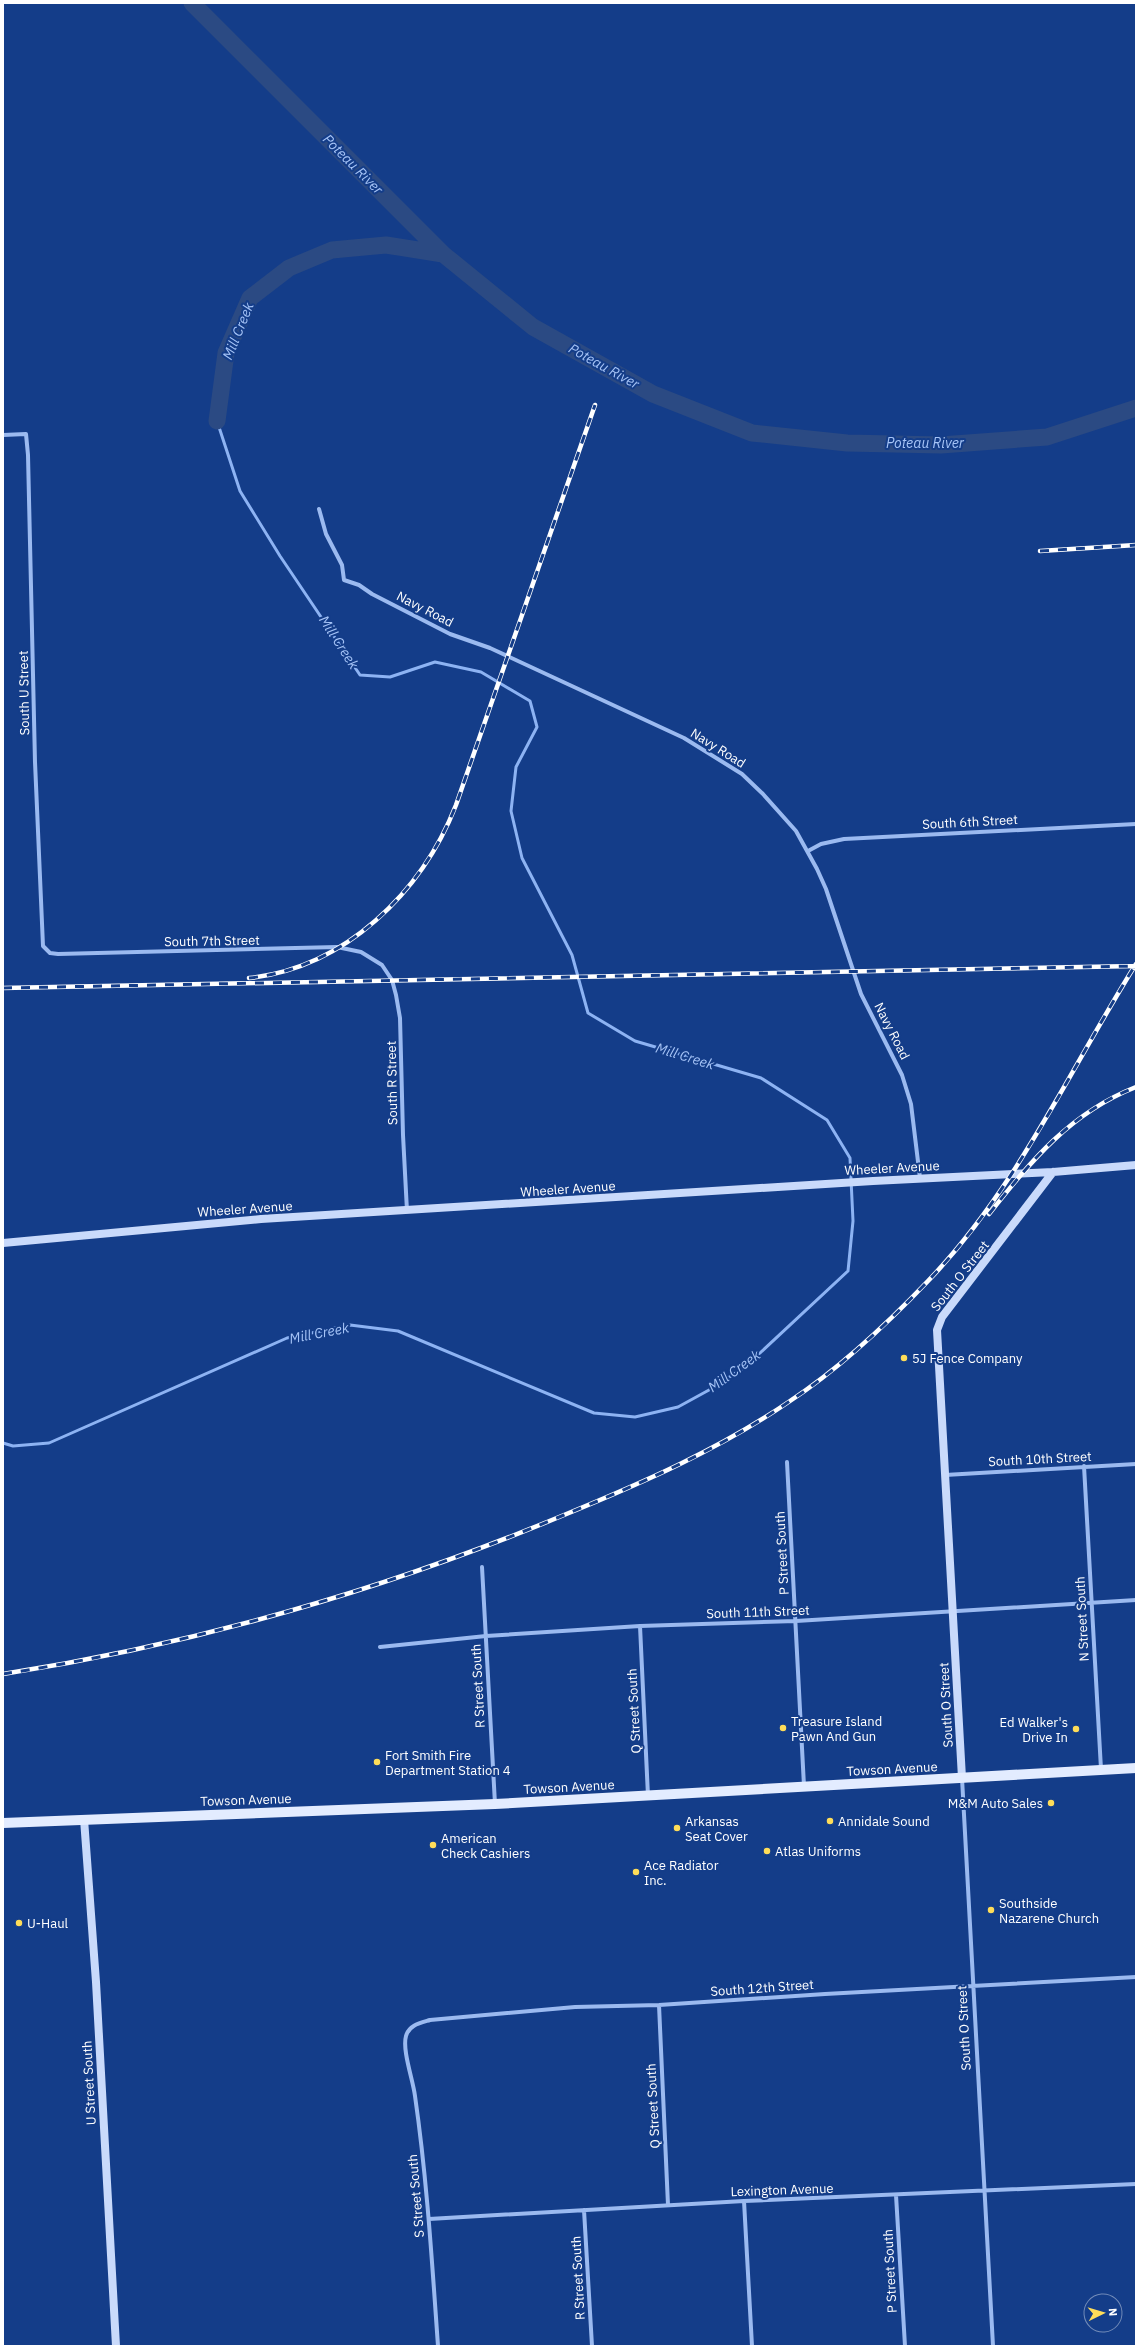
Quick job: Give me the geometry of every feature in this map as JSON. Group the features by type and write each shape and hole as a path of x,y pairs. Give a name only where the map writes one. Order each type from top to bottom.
{"main road":[{"name":"Towson Avenue","path":"3,1823 495,1804 1136,1768"}],"street":[{"name":"South U Street","path":"3,435 26,434 41,938 46,950"},
{"name":"Navy Road","path":"319,510 326,534 342,565 344,580 359,585 372,594 450,634 496,651 700,747 742,774 763,794 796,831 808,851 826,889 861,994 895,1060 907,1088 911,1104 920,1178"},
{"name":"South 6th Street","path":"808,851 821,844 844,839 1136,824"},
{"name":"South 7th Street","path":"46,950 58,954 337,947 361,952 377,961"},
{"name":"South R Street","path":"377,961 388,971 399,1005 407,1211"},
{"name":"Wheeler Avenue","path":"3,1243 261,1219 920,1178 1053,1172 1136,1165"},
{"name":"South O Street","path":"993,2346 954,1610 937,1337 939,1323 1053,1172"},
{"name":"P Street South","path":"787,1462 804,1786"},
{"name":"South 10th Street","path":"945,1475 1136,1464"},
{"name":"N Street South","path":"1084,1466 1101,1770"},
{"name":"R Street South","path":"482,1567 495,1804"},
{"name":"South 11th Street","path":"380,1647 486,1636 640,1626 796,1621 954,1610 1136,1600"},
{"name":"Q Street South","path":"640,1626 648,1796"},
{"name":"U Street South","path":"84,1819 96,1982 116,2346"},
{"name":"South 12th Street","path":"405,2045 406,2036 410,2029 418,2024 430,2020 575,2007 659,2005 825,1994 1136,1977"},
{"name":"Q Street South","path":"659,2005 668,2205"},
{"name":"S Street South","path":"405,2045 420,2129 429,2219 438,2346"},
{"name":"Lexington Avenue","path":"429,2219 744,2201 986,2192 1136,2184"},
{"name":"P Street South","path":"896,2195 905,2346"},
{"path":"744,2201 752,2346"},
{"name":"R Street South","path":"584,2210 592,2346"}],"waterway":[{"name":"Poteau River","path":"192,3 443,254 533,327 653,394 752,433 847,443 941,445 1047,437 1136,408"},
{"name":"Mill Creek","path":"217,421 226,353 250,298 289,268 332,250 386,245 443,254"},
{"name":"Mill Creek","path":"3,1443 13,1446 49,1443 287,1338 350,1325 398,1331 594,1413 635,1417 678,1407 709,1390 745,1367 848,1271 853,1221 850,1158 827,1120 761,1078 635,1041 588,1013 572,955 522,858 511,811 516,767 537,727 530,701 481,672 435,662 390,677 360,675 280,556 240,491 217,421"}],"railway":[{"path":"249,978 284,971 317,959 348,942 376,920 401,895 423,867 441,837 456,805 595,405"},
{"path":"1040,551 1136,545"},
{"path":"3,1674 75,1662 146,1647 288,1611 358,1590 496,1542 564,1515 651,1478 736,1435 809,1388 845,1360 879,1330 928,1281 959,1246 1015,1169 1136,964"},
{"path":"3,988 1136,966"},
{"path":"989,1214 1037,1157 1072,1124 1091,1110 1136,1087"}],"place":[{"name":"5J Fence Company","path":"904,1358"},
{"name":"Treasure Island Pawn And Gun","path":"783,1728"},
{"name":"Ed Walker's Drive In","path":"1076,1729"},
{"name":"Fort Smith Fire Department Station 4","path":"377,1762"},
{"name":"M&M Auto Sales","path":"1051,1803"},
{"name":"Annidale Sound","path":"830,1821"},
{"name":"Arkansas Seat Cover","path":"677,1828"},
{"name":"American Check Cashiers","path":"433,1845"},
{"name":"Atlas Uniforms","path":"767,1851"},
{"name":"Ace Radiator Inc.","path":"636,1872"},
{"name":"Southside Nazarene Church","path":"991,1910"},
{"name":"U-Haul","path":"19,1923"}]}
